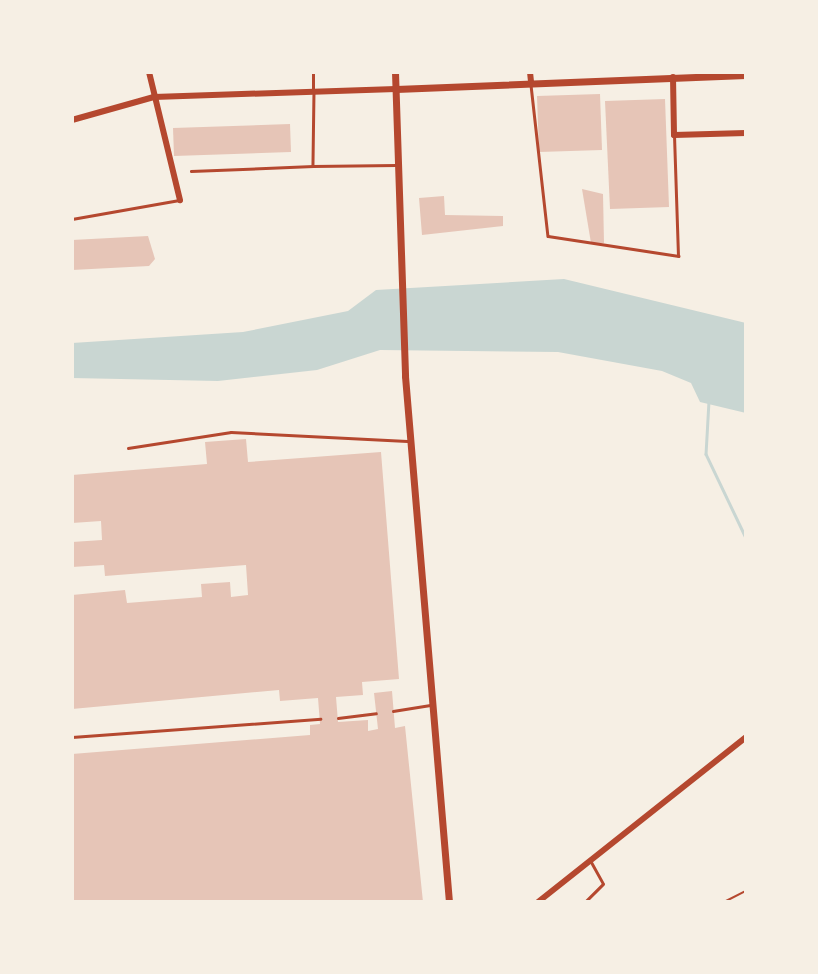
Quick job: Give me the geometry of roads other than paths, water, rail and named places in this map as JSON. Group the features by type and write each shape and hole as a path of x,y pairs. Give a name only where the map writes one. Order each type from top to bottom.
{"street":[{"path":"149,72 180,200"},
{"path":"395,72 405,376 449,902"},
{"path":"530,72 531,82"},
{"path":"72,120 154,97 396,89 673,77 690,74 746,75"},
{"path":"673,77 674,135 746,133"},
{"path":"538,902 746,737"}],"lane":[{"path":"313,72 313,166"},
{"path":"531,82 548,236 678,256 674,135"},
{"path":"191,171 398,165"},
{"path":"72,219 180,200"},
{"path":"128,448 231,432 411,441"},
{"path":"393,711 432,705"},
{"path":"338,718 376,713"},
{"path":"72,737 320,719"},
{"path":"585,902 603,884 590,861"}],"waterway":[{"path":"709,401 706,454 746,538"}]}
